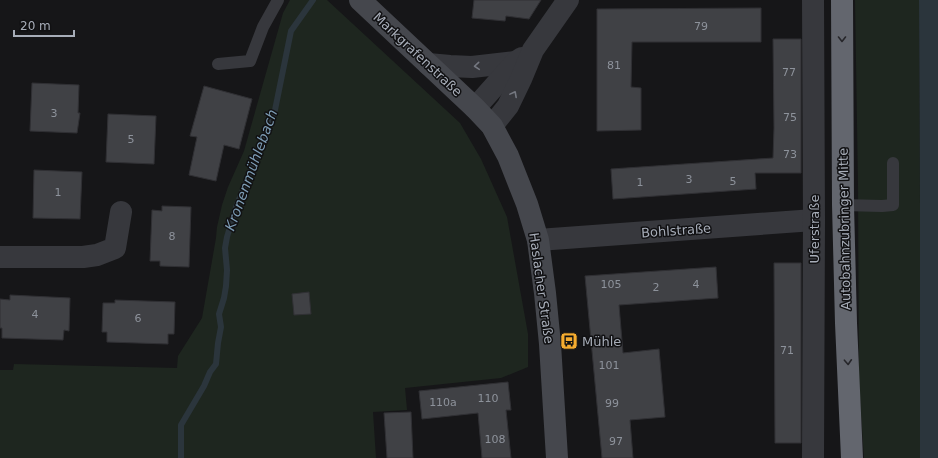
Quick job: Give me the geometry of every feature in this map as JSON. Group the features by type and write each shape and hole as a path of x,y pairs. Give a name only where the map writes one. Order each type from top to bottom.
{"highway":[{"name":"Autobahnzubringer Mitte","path":"842,0 842,205 852,458"}],"street":[{"name":"Markgrafenstraße","path":"360,0 475,108"},
{"path":"475,108 525,56 568,0"},
{"name":"Uferstraße","path":"813,0 813,458"},
{"path":"428,64 472,67 525,56"},
{"path":"492,126 508,106 521,79 525,56"},
{"name":"Haslacher Straße","path":"475,108 492,126 508,156 527,204 538,240 550,344 557,458"},
{"path":"0,257 97,256 115,248 121,212"},
{"name":"Bohlstraße","path":"538,240 814,220"}],"lane":[{"path":"218,64 250,61 263,27 278,0"},
{"path":"842,205 882,206 893,204 893,163"}],"shaded area":[{"path":"290,0 327,0 460,123 481,159 507,217 528,334 528,367 501,378 405,388 407,410 373,412 376,458 0,458 0,370 13,370 14,364 177,368 178,356 202,318 222,205 228,187 244,151 283,13"},
{"path":"855,0 919,0 920,458 864,458 859,383"},
{"path":"919,0 938,0 938,458 920,458"}],"building":[{"path":"474,0 541,0 529,19 506,16 505,21 472,18"},
{"path":"761,8 761,42 632,42 631,87 641,88 641,130 597,131 597,9"},
{"path":"773,39 801,39 801,173 755,173 756,189 613,199 611,169 773,158"},
{"path":"32,83 79,85 78,113 80,113 77,133 30,131"},
{"path":"204,86 252,99 239,149 224,145 216,181 189,175 197,137 190,136"},
{"path":"108,114 156,116 154,164 106,162"},
{"path":"34,170 82,172 80,219 33,218"},
{"path":"162,206 191,207 189,267 160,266 160,261 150,261 152,210 162,211"},
{"path":"774,263 801,263 801,443 775,443"},
{"path":"716,267 718,298 619,305 623,353 659,349 665,417 630,420 633,458 602,458 585,276"},
{"path":"309,292 311,314 294,315 292,294"},
{"path":"10,295 70,298 69,331 64,330 63,340 2,338 2,328 0,328 0,299 10,300"},
{"path":"115,300 175,302 174,334 168,334 168,344 107,342 107,332 102,332 103,303 115,303"},
{"path":"508,382 511,410 506,410 511,458 482,458 478,413 422,419 419,391"},
{"path":"411,412 413,458 387,458 384,413"}],"waterway":[{"name":"Kronenmühlebach","path":"181,458 181,425 204,386 210,372 216,364 221,327 219,314 226,286 227,270 225,248 227,237 236,207 275,110 291,31 313,0"}],"place":[{"name":"Mühle","path":"569,341"}]}
